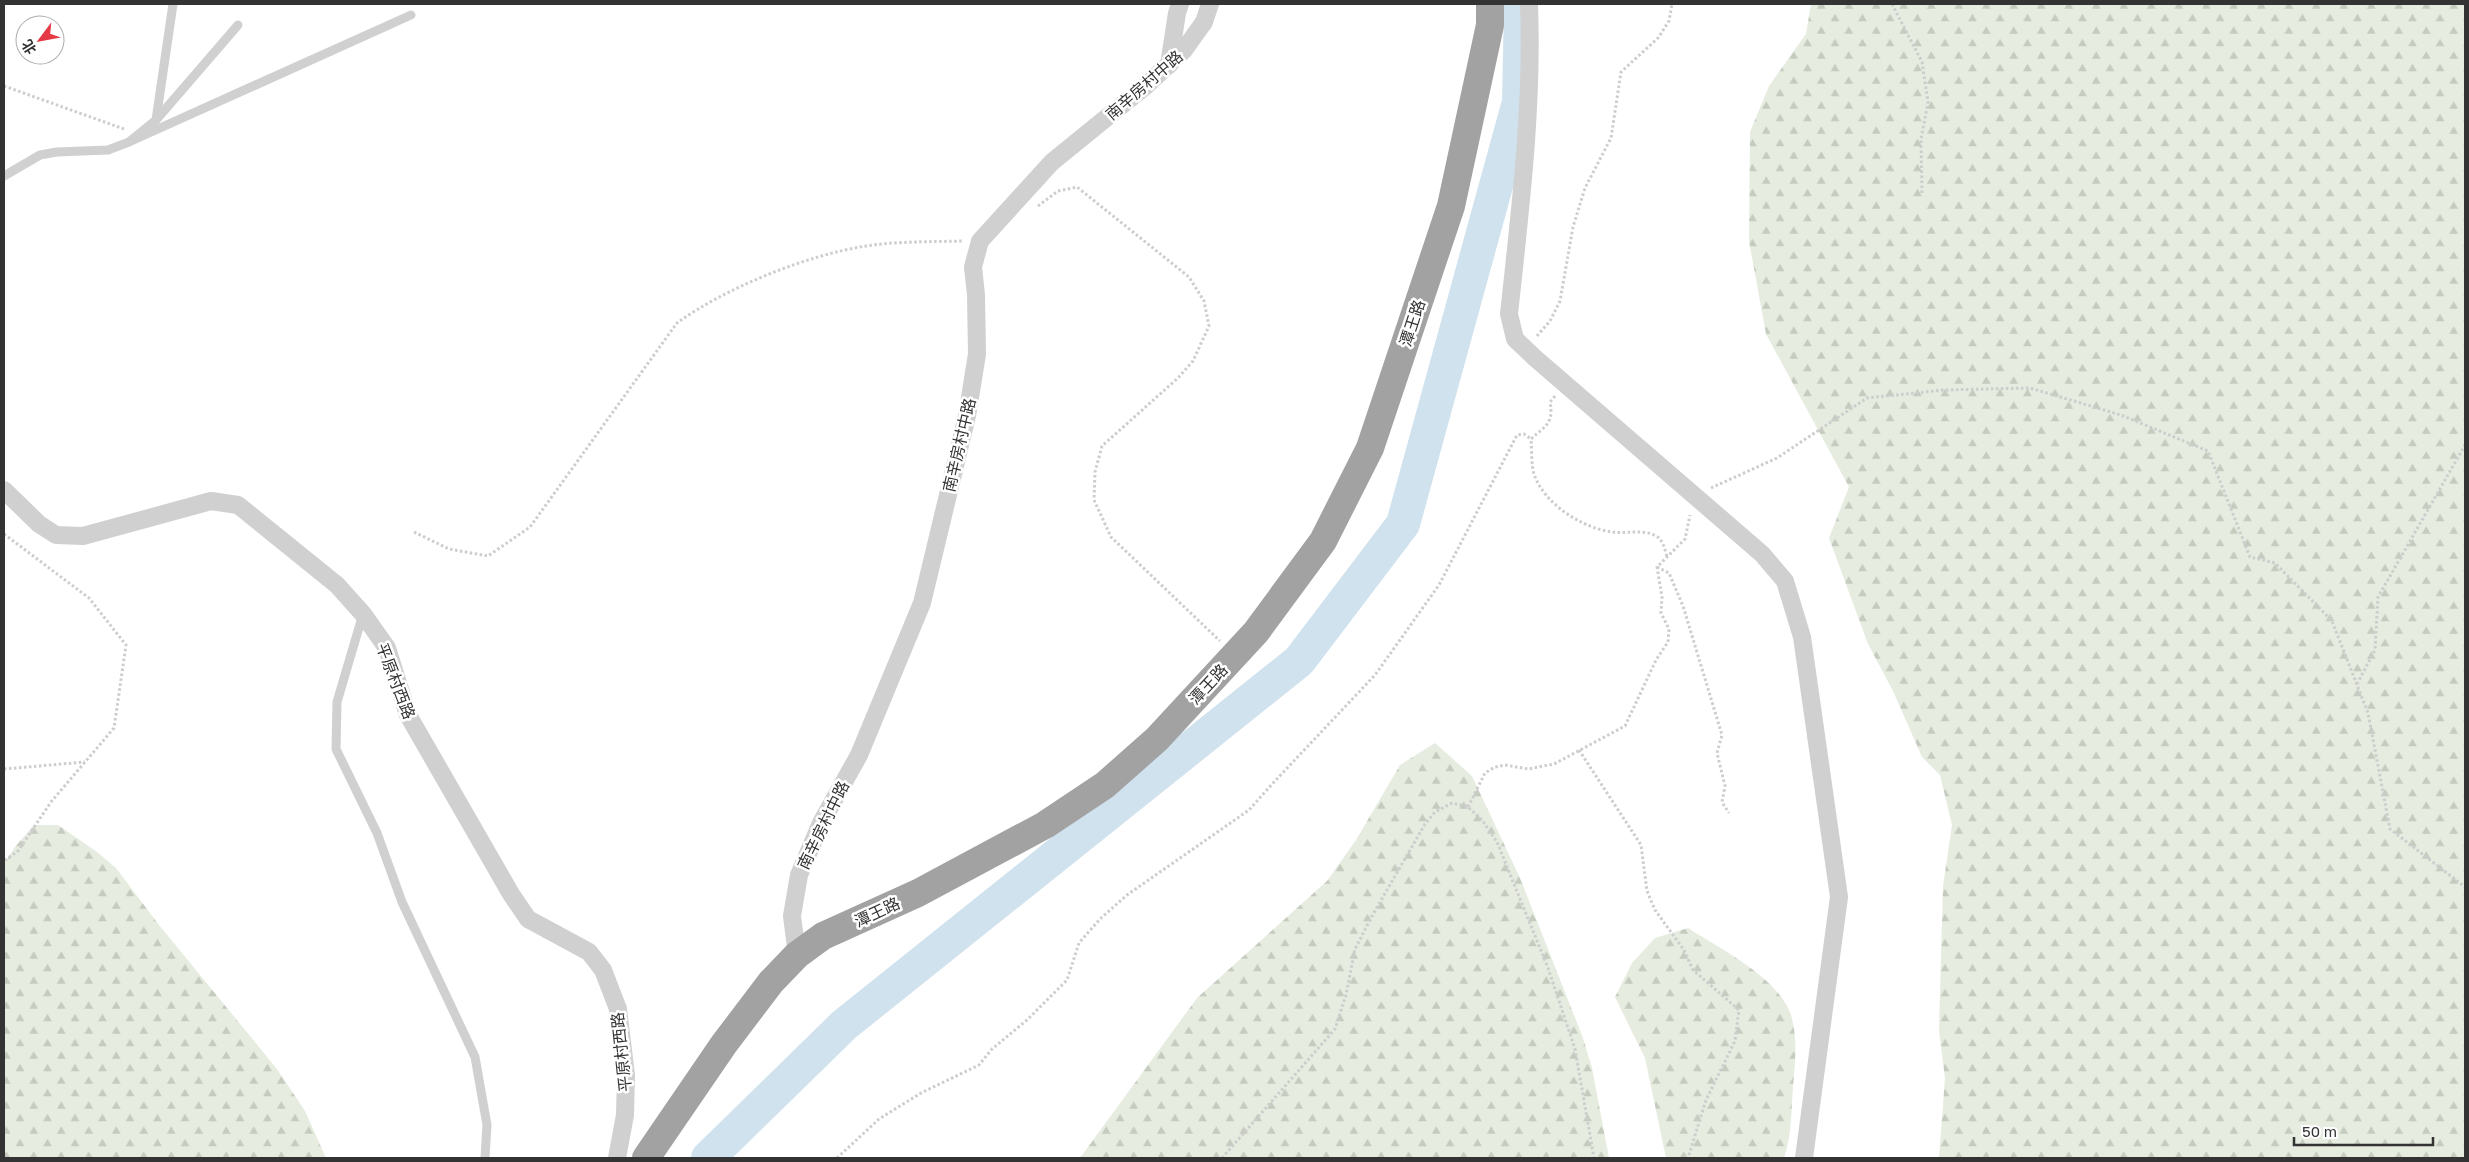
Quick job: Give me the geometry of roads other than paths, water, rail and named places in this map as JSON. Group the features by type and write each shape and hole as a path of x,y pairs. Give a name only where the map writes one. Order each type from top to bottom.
{"highway":[{"name":"潭王路","path":"646,1158 724,1044 771,982 797,955 823,936 918,893 1045,825 1105,785 1157,739 1256,632 1323,541 1370,448 1451,206 1490,25 1490,4"}],"street":[{"path":"1169,64 1180,4"},
{"name":"南辛房村中路","path":"797,955 792,916 799,875 821,823 859,755 922,603 967,416 978,354 973,267 980,241 1052,162 1184,50 1204,22 1210,4"},
{"path":"1529,4 1531,54 1525,158 1510,314 1515,338 1566,386 1762,554 1785,581 1802,637 1839,897 1804,1158"},
{"name":"平原村西路","path":"4,490 39,524 56,535 83,536 211,501 238,505 337,585 363,614 387,648 408,715 511,894 528,919 589,952 603,970 618,1009 626,1075 625,1115 617,1158"}],"lane":[{"path":"156,120 173,4"},
{"path":"4,176 40,155 57,152 108,150 129,142 411,14"},
{"path":"129,142 156,120 238,25"},
{"path":"363,614 336,702 336,749 377,833 402,902 474,1057 487,1124 485,1158"}],"waterway":[{"path":"708,1158 844,1025 1299,661 1403,524 1519,102 1521,4"}]}
